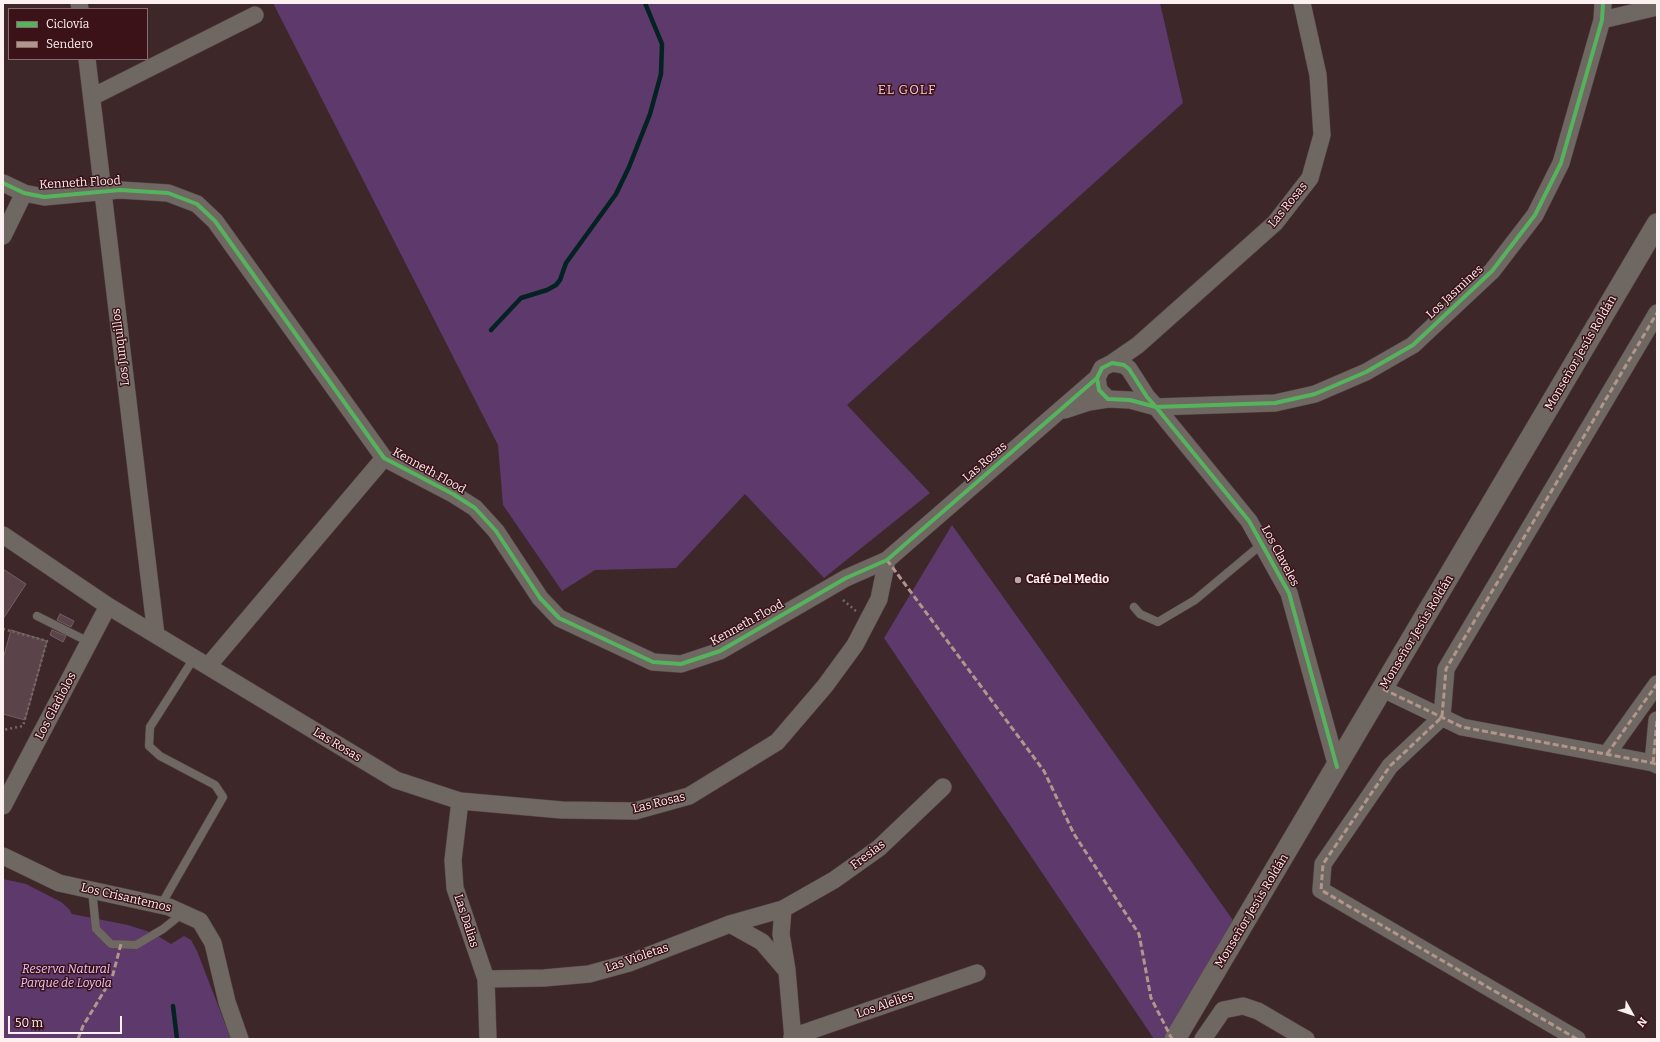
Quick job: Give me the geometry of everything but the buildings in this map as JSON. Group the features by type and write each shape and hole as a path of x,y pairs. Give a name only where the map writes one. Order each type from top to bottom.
{"street":[{"name":"Las Rosas","path":"1112,363 1138,345 1275,223 1310,178 1322,135 1318,75 1302,3"},
{"path":"1603,11 1657,7"},
{"name":"Los Jasmines","path":"1156,407 1275,403 1315,394 1366,372 1413,345 1492,272 1535,215 1562,163 1603,11"},
{"path":"92,98 255,15"},
{"name":"Los Junquillos","path":"87,60 156,635"},
{"name":"Kenneth Flood","path":"3,183 24,193 44,197 102,193 120,190 168,193 197,204 216,222 384,458 453,494 475,508 496,531 540,598 559,618 653,662 681,664 720,651 846,578 887,560"},
{"path":"3,236 24,193"},
{"name":"Monseñor Jesús Roldán","path":"1175,1039 1383,690 1657,224"},
{"path":"1577,1039 1320,890 1323,864 1390,766 1442,717 1446,669 1657,313"},
{"path":"1058,413 1089,402 1126,396 1133,386 1132,374 1134,356 1138,345"},
{"path":"1132,374 1124,365 1112,363 1102,368 1097,378 1099,390 1114,399 1138,401 1156,407"},
{"name":"Los Claveles","path":"1132,374 1140,388 1249,521 1289,593 1337,767"},
{"name":"Las Rosas","path":"3,535 108,606 396,780 460,801 562,810 635,811 689,796 777,742 825,686 855,645 879,599 887,560 1097,378"},
{"path":"1175,431 1180,416 1194,406"},
{"path":"201,662 384,458"},
{"name":"Los Gladiolos","path":"3,806 108,606"},
{"path":"1607,754 1657,684"},
{"path":"1383,690 1462,727 1655,764 1657,720"},
{"name":"Fresias","path":"783,909 834,880 879,848 942,787"},
{"name":"Las Dalias","path":"460,801 453,860 455,888 486,979 488,1039"},
{"name":"Los Crisantemos","path":"3,856 58,882 161,905 200,921 213,943 227,1002 240,1039"},
{"path":"783,909 781,934 787,971 793,1038"},
{"name":"Las Violetas","path":"486,979 544,978 589,974 629,962 730,924 783,909"},
{"path":"730,924 762,942 787,971"},
{"name":"Los Alelies","path":"793,1038 978,973"},
{"path":"1203,1039 1223,1010 1243,1006 1258,1011 1306,1039"}],"lane":[{"path":"1134,607 1140,614 1158,622 1195,600 1262,544"},
{"path":"38,616 89,642"},
{"path":"161,905 223,797 215,785 160,756 149,746 150,727 201,662"},
{"path":"92,890 96,929 112,944 136,946 163,929 183,913"}],"path":[{"path":"843,600 856,611"},
{"path":"3,628 47,640 23,726 3,730"}],"green space":[{"path":"273,3 1160,3 1183,103 847,405 930,493 824,578 745,494 676,568 595,570 562,591 503,505 498,445"},
{"path":"952,525 1235,923 1164,1039 1154,1039 884,638"},
{"name":"Reserva Natural Parque de Loyola","path":"3,879 26,884 61,902 72,914 128,925 153,933 171,944 184,936 191,940 197,951 231,1039 3,1039"}],"waterway":[{"path":"491,330 521,298 547,290 556,285 560,280 566,263 616,194 629,167 650,114 661,74 662,44 645,3"},
{"path":"173,1006 177,1039"}],"marked path":[{"path":"1577,1039 1321,890 1323,864 1390,766 1442,717 1446,669 1657,313"},
{"path":"887,560 1044,771 1074,834 1139,934 1151,998 1172,1039"},
{"path":"1607,754 1657,684"},
{"path":"1383,689 1462,727 1657,765"},
{"path":"1653,763 1657,720"},
{"path":"78,1039 83,1026 112,978 121,944"}],"cycle path":[{"path":"1337,767 1289,593 1249,521 1156,407 1147,397 1129,369 1124,365 1112,363 1102,368 1097,378 1099,390 1108,399 1130,400 1156,407 1275,403 1315,394 1366,372 1413,345 1492,271 1535,215 1561,163 1602,20 1603,3"},
{"path":"3,183 24,193 44,197 120,190 168,193 197,204 215,221 384,458 453,494 475,508 496,531 540,598 559,618 653,662 681,664 720,651 846,578 887,560 1097,378"}],"place":[{"name":"Café Del Medio","path":"1018,580"}],"district":[{"name":"EL GOLF","path":"907,90"}]}
